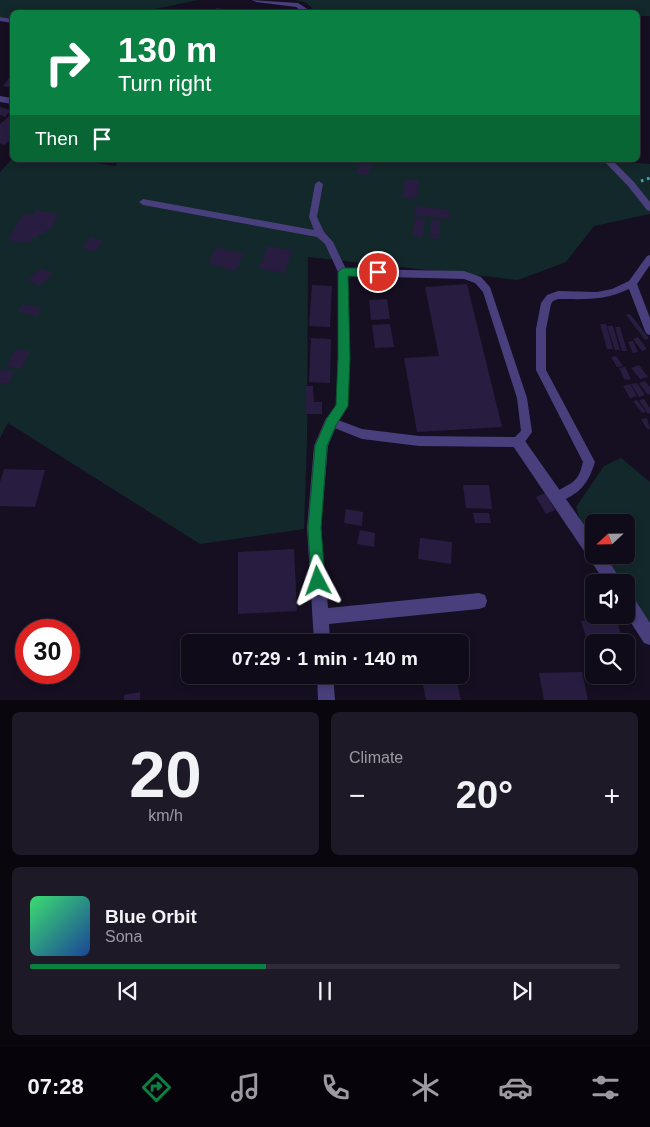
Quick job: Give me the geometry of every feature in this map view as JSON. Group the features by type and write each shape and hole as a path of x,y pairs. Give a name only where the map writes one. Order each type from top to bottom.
{"street":[{"path":"256,0 298,6 305,10"},
{"path":"321,634 314,528 321,446 331,422"},
{"path":"518,442 585,539"},
{"path":"320,617 480,601"},
{"path":"635,614 650,637"},
{"path":"326,684 327,700"}],"lane":[{"path":"609,162 631,184 650,208"},
{"path":"319,184 313,217 320,234 329,242 343,272 344,358 342,406 331,422 362,434 419,441 518,442 527,432 522,398 487,290 478,280 464,275 343,272"},
{"path":"143,202 320,234"},
{"path":"558,498 584,480 589,462 541,370 541,328 546,303 550,298 558,295 596,296 614,292 632,284 650,258"},
{"path":"632,284 650,331"}],"green space":[{"path":"0,0 198,0 154,10 10,10 10,22 0,20"},
{"path":"294,0 650,0 650,16 640,16 640,10 313,10 306,3"},
{"path":"10,161 88,162 116,166 117,162 624,162 650,164 650,214 594,226 566,262 518,280 308,257 307,439 304,529 200,544 8,423 0,438 0,172"},
{"path":"621,458 650,482 650,624 635,603 635,574 615,574 608,564 635,564 635,514 585,514 585,531 576,507 604,466"}],"building":[{"path":"216,8 234,10 214,10"},
{"path":"10,77 10,88 3,86"},
{"path":"0,107 10,110 5,117 0,115"},
{"path":"10,116 10,140 4,145 0,143 0,124"},
{"path":"360,163 372,166 367,175 356,173"},
{"path":"405,179 419,180 417,199 402,197"},
{"path":"415,206 450,210 449,219 414,215"},
{"path":"35,210 59,214 50,230 42,228 47,230 45,234 32,238 29,243 8,240 24,213 33,215"},
{"path":"415,217 425,219 423,237 412,236"},
{"path":"431,219 440,220 440,239 430,238"},
{"path":"91,237 103,241 94,252 82,248"},
{"path":"267,246 292,250 285,273 259,269"},
{"path":"217,247 244,254 235,271 208,263"},
{"path":"41,268 53,274 40,286 28,280"},
{"path":"467,284 502,427 417,432 404,358 439,356 425,287"},
{"path":"312,285 332,286 330,327 309,326"},
{"path":"387,299 390,319 371,320 369,300"},
{"path":"23,304 42,308 37,316 18,312"},
{"path":"630,314 649,338 645,340 626,315"},
{"path":"390,324 394,347 375,348 372,325"},
{"path":"600,324 606,324 613,349 607,349"},
{"path":"607,326 613,326 620,350 615,350"},
{"path":"615,327 620,327 627,351 622,351"},
{"path":"638,337 647,349 642,351 633,339"},
{"path":"311,338 331,339 330,383 309,382"},
{"path":"633,341 638,352 633,353 628,342"},
{"path":"15,349 30,351 21,369 6,366"},
{"path":"616,356 623,366 617,367 611,357"},
{"path":"639,365 648,377 640,379 631,368"},
{"path":"625,367 631,379 625,380 619,368"},
{"path":"0,369 14,371 9,384 0,383"},
{"path":"645,381 650,387 650,394 648,395 639,383"},
{"path":"637,383 645,395 639,397 631,384"},
{"path":"630,384 637,396 630,398 623,386"},
{"path":"306,386 313,386 314,402 322,402 322,414 306,414"},
{"path":"644,399 650,408 650,413 648,414 639,400"},
{"path":"637,400 646,412 642,413 633,401"},
{"path":"647,418 650,429 647,429 641,419"},
{"path":"4,469 45,470 35,507 0,506 0,482"},
{"path":"463,485 489,485 492,509 466,508"},
{"path":"545,493 555,510 546,514 536,497"},
{"path":"346,509 363,512 362,526 344,523"},
{"path":"473,513 489,513 491,523 475,523"},
{"path":"360,530 375,533 374,547 357,544"},
{"path":"420,538 452,542 451,564 418,559"},
{"path":"294,549 297,611 238,614 238,552"},
{"path":"581,621 585,621 585,624 618,624 621,634 585,634"},
{"path":"582,672 588,700 544,700 539,673"},
{"path":"423,684 457,684 461,700 426,700"},
{"path":"140,692 140,700 124,700 124,695"}],"route":[{"path":"318,581 314,528 321,446 331,422 342,406 344,358 343,272 378,272"}]}
